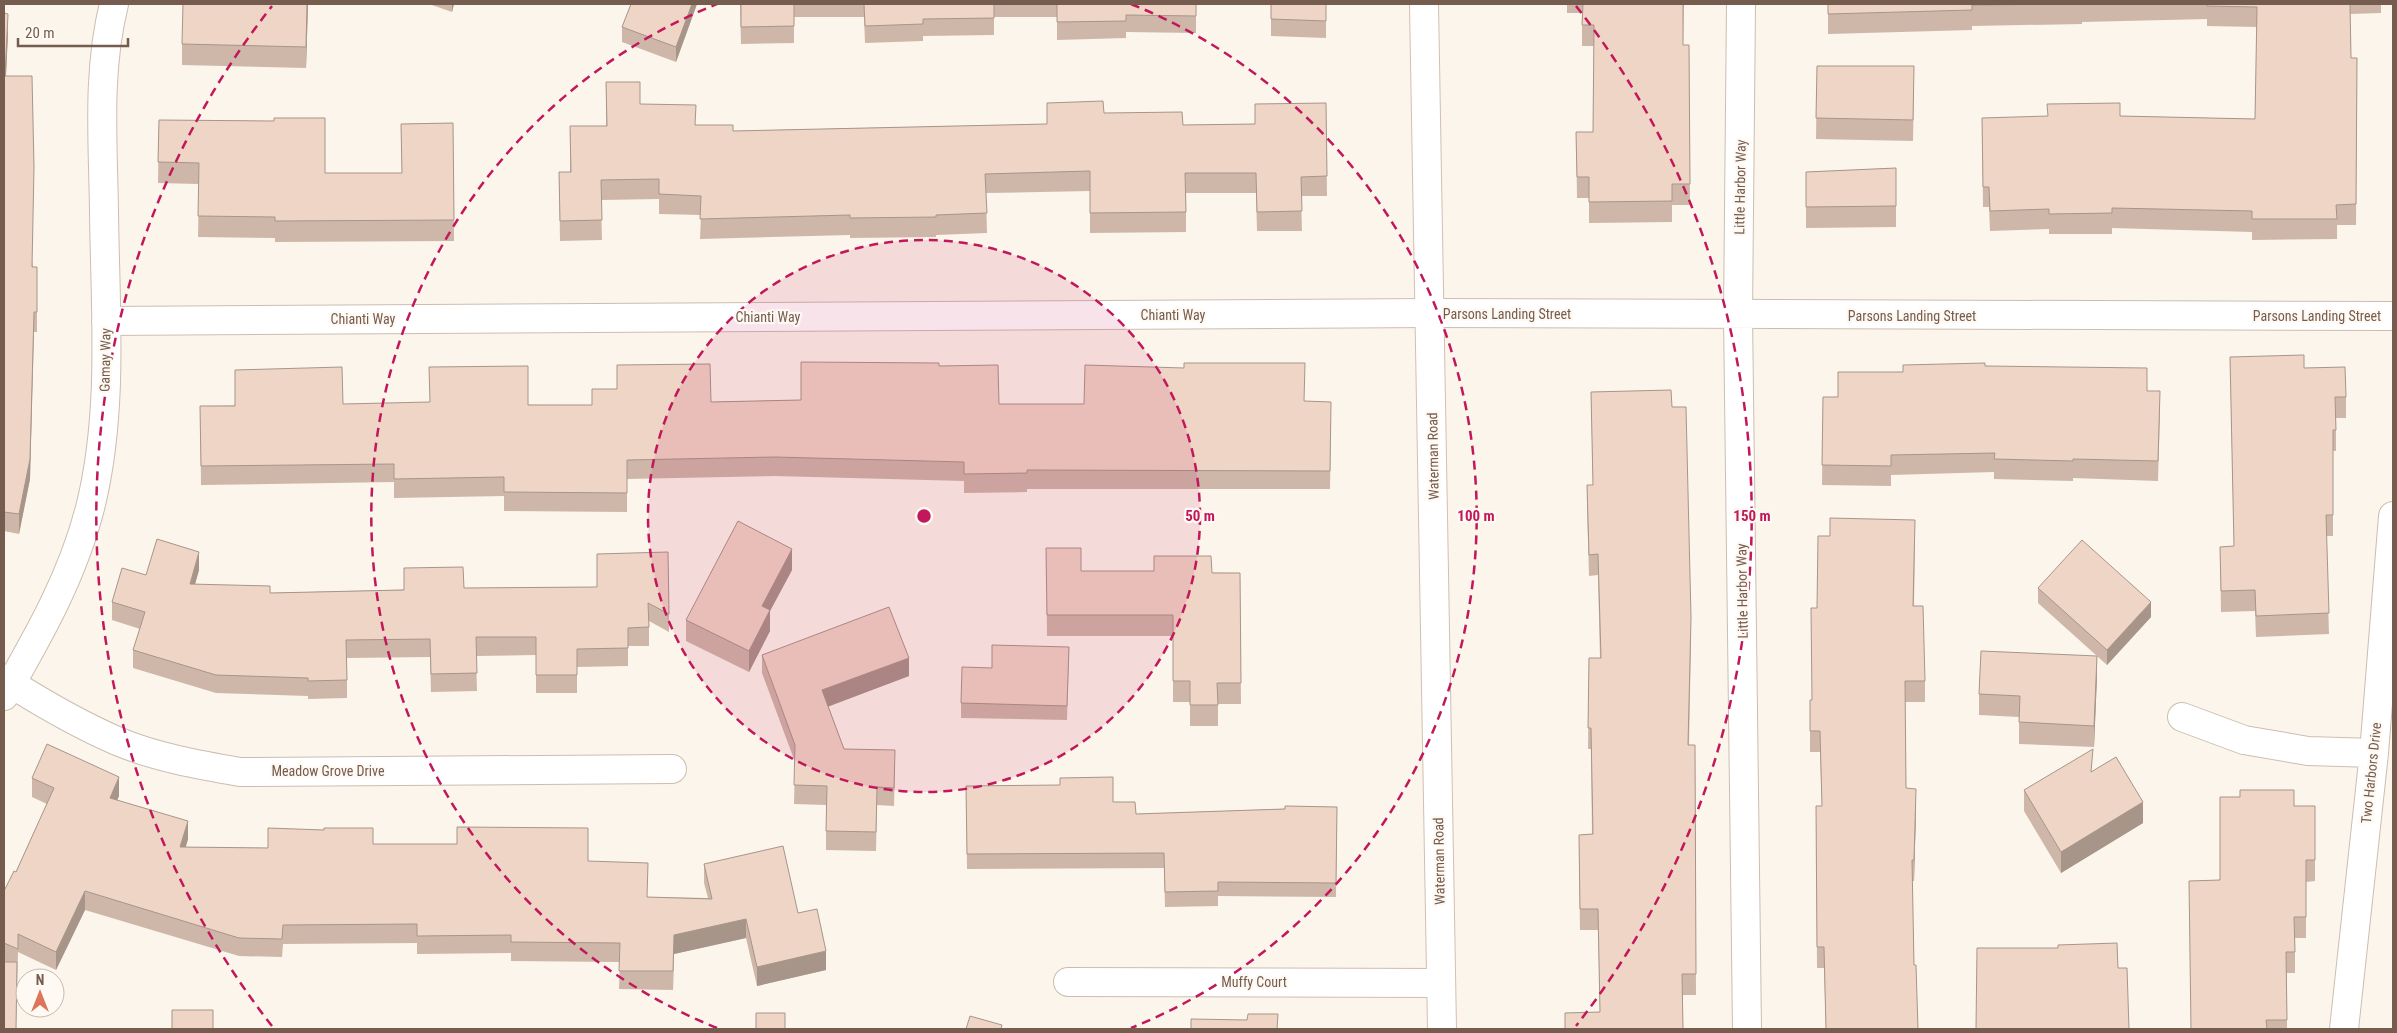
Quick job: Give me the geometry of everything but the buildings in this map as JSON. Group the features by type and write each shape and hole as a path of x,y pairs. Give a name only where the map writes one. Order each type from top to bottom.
{"street":[{"name":"Gamay Way","path":"6,686 42,631 78,548 91,505 104,415 106,321 102,78 106,37 114,4"},
{"name":"Waterman Road","path":"1424,4 1431,313 1442,1029"},
{"name":"Little Harbor Way","path":"1741,4 1738,315 1747,1029"},
{"name":"Chianti Way","path":"106,321 1431,313"},
{"name":"Parsons Landing Street","path":"1431,313 2393,316"},
{"name":"Two Harbors Drive","path":"2344,1029 2374,753 2393,516"},
{"name":"Meadow Grove Drive","path":"6,686 118,742 200,765 240,772 672,769"},
{"path":"2182,717 2244,740 2308,752 2374,753"},
{"name":"Muffy Court","path":"1068,982 1440,983"}]}
